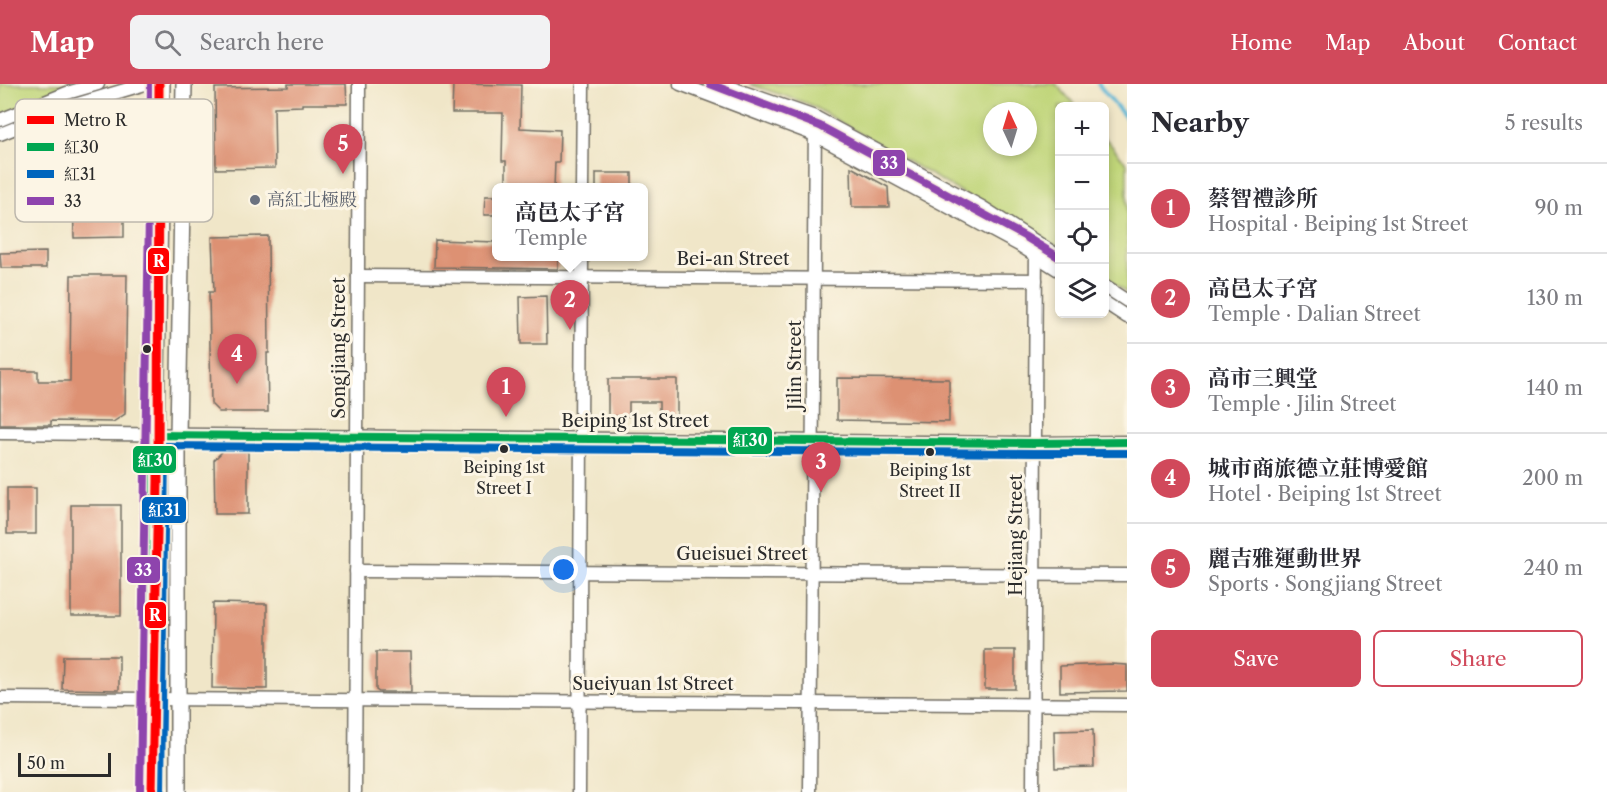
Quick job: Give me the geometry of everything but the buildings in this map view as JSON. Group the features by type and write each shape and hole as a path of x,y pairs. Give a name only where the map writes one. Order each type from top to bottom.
{"main road":[{"path":"162,84 162,99"},
{"path":"184,84 184,99"},
{"path":"150,792 159,222"},
{"path":"177,792 178,435 182,222"}],"street":[{"path":"52,99 98,84"},
{"path":"95,99 145,84"},
{"name":"Songjiang Street","path":"355,792 359,84"},
{"path":"582,183 583,84"},
{"path":"680,84 815,135 1036,249 1055,256"},
{"path":"720,84 815,117 981,207 1036,249 1055,267"},
{"path":"0,120 15,114"},
{"name":"Jilin Street","path":"810,792 815,117"},
{"path":"0,134 15,128"},
{"name":"Hejiang Street","path":"1033,792 1036,249"},
{"path":"579,792 582,261"},
{"name":"Bei-an Street","path":"358,276 1036,280"},
{"path":"1109,289 1127,301"},
{"path":"1109,305 1127,317"},
{"name":"Beiping 1st Street","path":"0,433 1127,442"},
{"name":"Gueisuei Street","path":"356,571 1127,576"},
{"name":"Sueiyuan 1st Street","path":"0,698 1127,705"}],"green space":[{"path":"0,84 98,84 57,99 15,99 15,114 0,120"},
{"path":"749,84 1056,84 1072,102 1055,102 1055,247 809,104"},
{"path":"1109,143 1127,164 1127,293 1109,281"}],"waterway":[{"path":"1098,84 1127,119"}],"metro line":[{"name":"R","path":"159,84 159,99"},
{"name":"R","path":"152,792 158,481 159,222"}],"transit line":[{"name":"33","path":"151,84 151,99"},
{"name":"33","path":"710,84 820,126 1055,255"},
{"name":"33","path":"140,792 149,222"},
{"name":"紅30","path":"150,792 155,435 1127,442"},
{"name":"紅31","path":"161,792 165,446 1127,453"}],"place":[{"name":"麗吉雅運動世界","path":"343,174"},
{"name":"高紅北極殿","path":"255,200"},
{"name":"高邑太子宮","path":"570,330"},
{"name":"城市商旅德立莊博愛館","path":"237,384"},
{"name":"蔡智禮診所","path":"506,417"},
{"name":"Beiping 1st Street I","path":"504,449"},
{"name":"Beiping 1st Street II","path":"930,452"},
{"name":"高市三興堂","path":"821,492"}]}
